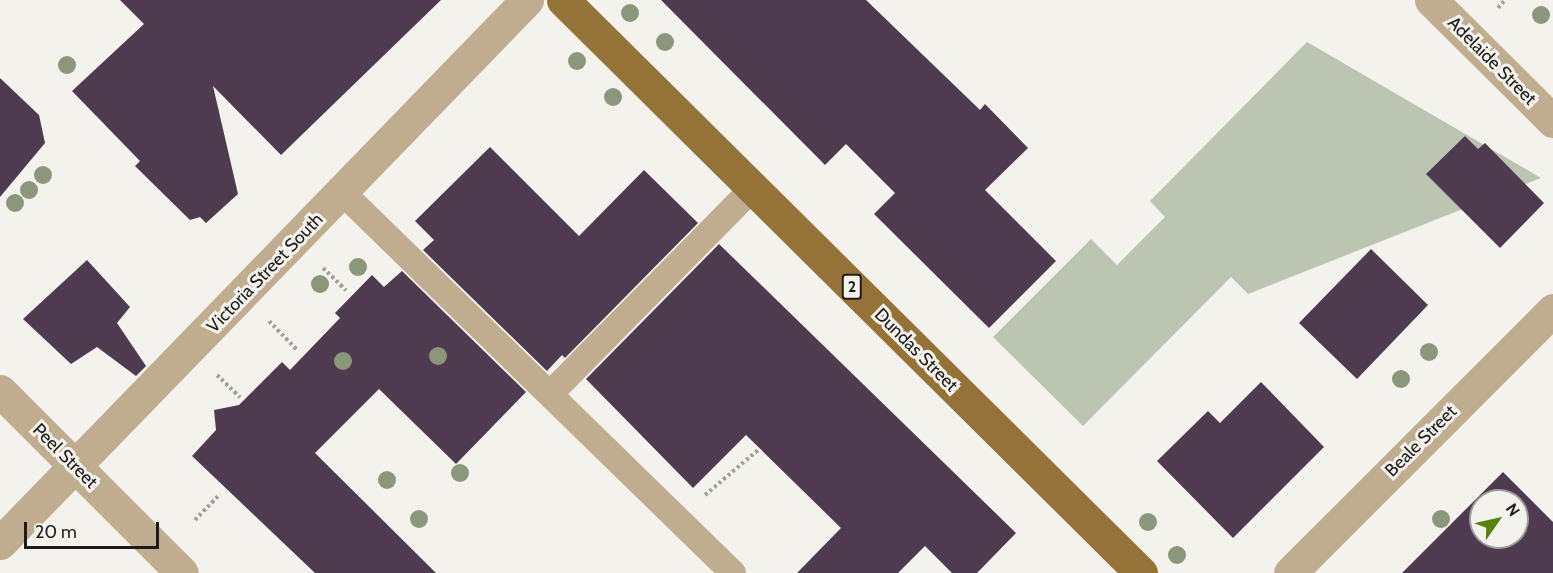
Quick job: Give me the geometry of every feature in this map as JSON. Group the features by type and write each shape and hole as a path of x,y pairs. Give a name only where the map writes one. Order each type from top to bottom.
{"main road":[{"name":"Dundas Street","path":"563,0 1141,573"}],"street":[{"name":"Victoria Street South","path":"0,543 527,0"},
{"name":"Adelaide Street","path":"1431,0 1553,121"},
{"name":"Beale Street","path":"1290,573 1553,310"},
{"name":"Peel Street","path":"0,391 182,573"}],"lane":[{"path":"550,394 753,188"},
{"path":"342,192 733,573"}],"path":[{"path":"320,265 346,290"},
{"path":"267,319 298,351"},
{"path":"214,372 240,397"},
{"path":"679,521 758,450"},
{"path":"195,520 220,494"}],"green space":[{"path":"1307,42 1541,178 1248,294 1231,277 1083,426 993,337 1091,239 1117,265 1165,217 1150,201"}],"building":[{"path":"120,0 441,0 281,155 213,86 238,194 206,223 200,217 190,220 135,166 140,161 72,91 144,24"},
{"path":"661,0 866,0 980,110 985,104 1028,148 985,190 1056,261 989,328 874,214 895,193 846,144 825,165"},
{"path":"0,78 39,115 45,143 0,197"},
{"path":"1465,136 1478,149 1485,143 1544,203 1500,248 1426,174"},
{"path":"490,147 579,236 644,170 698,223 565,358 562,355 547,371 423,250 434,240 415,221"},
{"path":"719,244 1016,533 977,573 952,573 925,546 898,573 797,573 841,528 746,435 693,488 586,379"},
{"path":"1371,249 1428,305 1357,379 1299,323"},
{"path":"87,260 130,307 117,323 146,366 136,376 97,347 71,364 23,319"},
{"path":"402,271 526,392 456,464 379,389 315,453 436,573 315,573 192,456 216,430 214,410 239,405 282,362 290,370 340,318 335,313 372,275 384,287"},
{"path":"1261,382 1324,447 1233,538 1157,461 1208,411 1220,423"},
{"path":"1503,472 1520,489 1486,489"},
{"path":"1529,498 1553,522 1553,573 1402,573 1469,506 1469,549 1529,549"}]}
